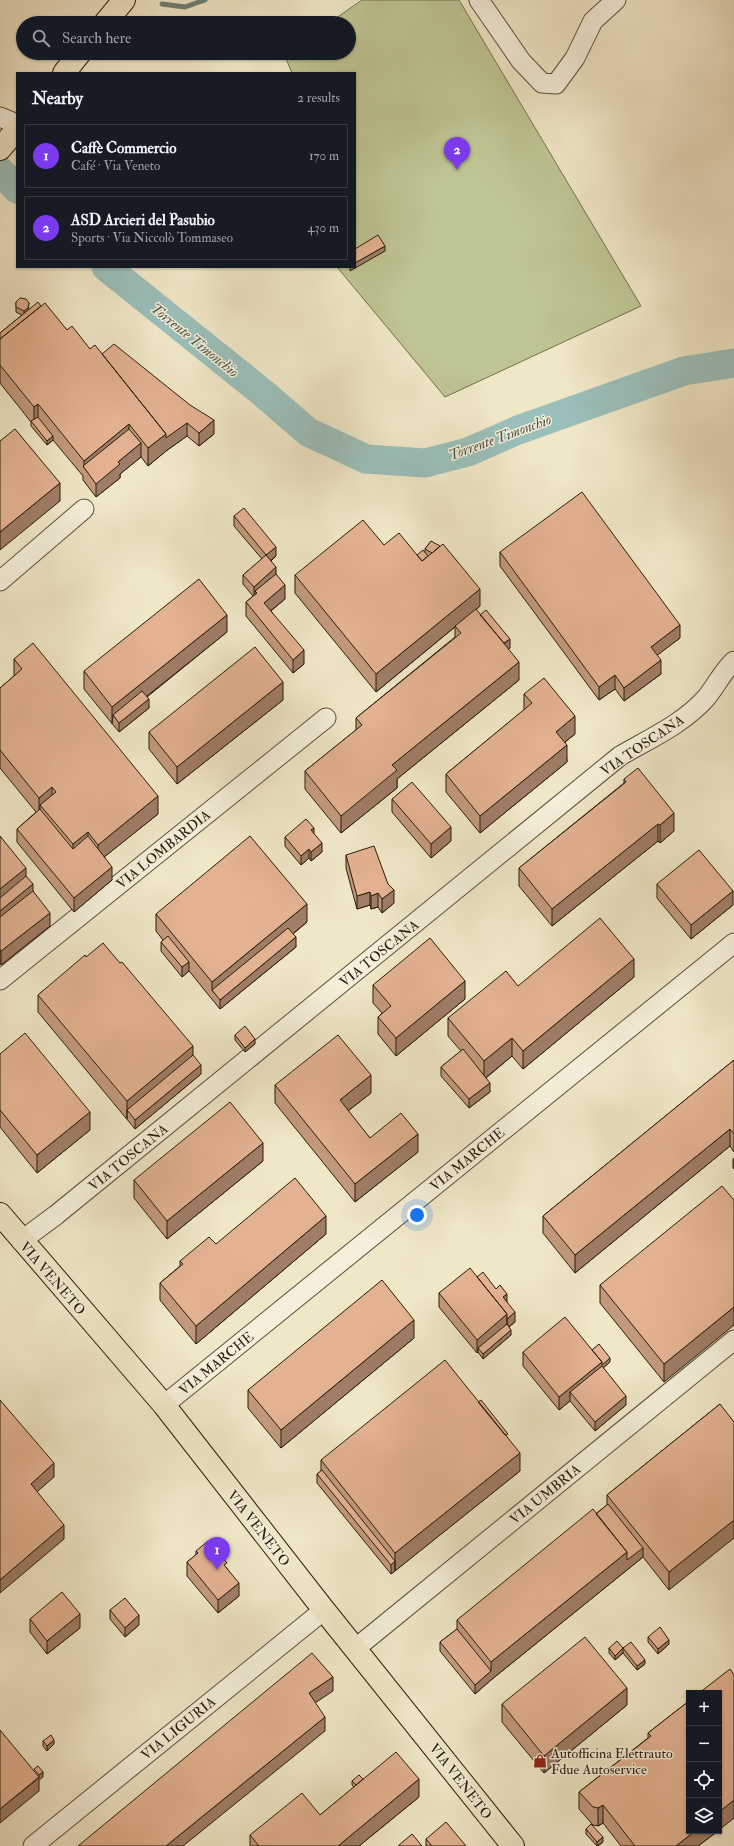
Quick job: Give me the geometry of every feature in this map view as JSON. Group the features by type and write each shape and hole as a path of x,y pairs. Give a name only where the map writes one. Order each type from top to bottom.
{"main road":[{"path":"65,72 74,60"},
{"name":"VIA VENETO","path":"0,1214 21,1241 164,1405 324,1610 356,1648 513,1846"}],"street":[{"path":"479,0 521,61 542,83 556,84 575,58 593,21 616,0"},
{"path":"0,117 11,135"},
{"path":"0,581 84,509"},
{"name":"VIA TOSCANA","path":"21,1241 56,1216 620,756 662,733 685,716 706,698 733,662"},
{"name":"VIA LOMBARDIA","path":"0,980 326,718"},
{"name":"VIA MARCHE","path":"164,1405 734,943"},
{"name":"VIA UMBRIA","path":"356,1648 734,1340"},
{"name":"VIA LIGURIA","path":"33,1846 324,1610"}],"green space":[{"path":"362,0 459,0 641,306 445,397 338,268 356,268 356,72 292,72 287,60 356,60 356,16 339,16"}],"building":[{"path":"378,235 385,246 356,262 356,248"},
{"path":"20,298 26,299 29,303 28,308 24,311 16,307 16,302"},
{"path":"38,302 41,306 0,339 0,333"},
{"path":"45,303 67,330 72,326 90,349 95,345 166,434 148,448 129,424 84,461 38,404 34,407 0,365 0,339"},
{"path":"114,344 190,405 214,420 199,433 187,423 166,438 166,434 102,354"},
{"path":"38,417 53,436 47,441 31,421"},
{"path":"15,429 60,483 0,532 0,441"},
{"path":"129,429 141,443 118,462 120,464 96,484 83,466"},
{"path":"582,492 680,625 651,647 661,660 624,688 615,675 599,687 500,552"},
{"path":"244,508 276,547 266,555 234,516"},
{"path":"363,520 384,545 399,533 422,561 443,544 480,589 376,674 295,575"},
{"path":"431,541 440,546 432,553 425,549"},
{"path":"423,550 428,556 422,561 417,555"},
{"path":"266,555 276,567 254,587 243,575"},
{"path":"276,574 285,585 264,603 304,650 293,660 246,602 257,593 255,591"},
{"path":"199,579 227,615 112,707 84,671"},
{"path":"476,609 519,662 392,765 397,770 341,816 305,771 362,725 356,718 461,633 455,626"},
{"path":"486,610 510,639 504,643 480,615"},
{"path":"33,643 158,796 98,845 88,832 73,844 40,805 56,792 52,787 39,798 0,750 0,688 22,669 14,659"},
{"path":"255,647 283,682 177,767 149,732"},
{"path":"544,678 575,716 556,732 567,745 480,816 446,774 532,703 524,694"},
{"path":"142,691 149,699 119,723 113,715"},
{"path":"638,768 674,813 660,825 658,824 552,909 519,868 626,782 624,779"},
{"path":"412,782 451,827 431,844 392,799"},
{"path":"40,809 73,849 88,836 112,867 74,898 17,829"},
{"path":"306,819 314,828 311,830 322,843 311,852 309,849 301,856 285,837"},
{"path":"0,836 26,868 0,889"},
{"path":"250,836 307,904 212,982 156,914"},
{"path":"374,846 388,884 394,890 382,899 378,893 371,896 370,892 357,896 346,855"},
{"path":"699,850 733,891 691,925 657,884"},
{"path":"26,876 33,884 0,911 0,898"},
{"path":"33,891 50,913 1,951 0,917"},
{"path":"600,918 634,959 523,1051 512,1038 484,1061 448,1018 506,971 518,986"},
{"path":"288,928 296,937 220,1000 212,990"},
{"path":"168,936 189,962 182,967 161,942"},
{"path":"430,938 465,981 396,1038 378,1017 391,1006 373,985"},
{"path":"103,943 120,963 122,962 193,1046 127,1101 38,995 85,955 86,957"},
{"path":"245,1026 255,1039 245,1048 235,1035"},
{"path":"25,1033 90,1112 37,1155 0,1110 0,1054"},
{"path":"338,1035 371,1075 340,1100 370,1138 401,1113 418,1134 355,1184 275,1085"},
{"path":"463,1049 490,1083 469,1099 441,1067"},
{"path":"193,1055 201,1065 135,1120 127,1110"},
{"path":"734,1060 734,1134 730,1129 575,1255 543,1216"},
{"path":"230,1102 263,1143 167,1221 134,1180"},
{"path":"295,1178 326,1216 196,1326 160,1283 183,1264 180,1261 209,1237 216,1244"},
{"path":"722,1186 734,1200 734,1307 664,1364 600,1285"},
{"path":"470,1268 507,1314 477,1340 439,1293"},
{"path":"483,1272 496,1289 500,1285 507,1294 503,1297 515,1312 507,1319 507,1314 477,1277"},
{"path":"382,1280 414,1320 281,1430 248,1390"},
{"path":"565,1317 602,1362 559,1397 523,1352"},
{"path":"507,1324 511,1330 483,1354 478,1348"},
{"path":"599,1344 610,1358 602,1365 602,1362 592,1350"},
{"path":"445,1360 520,1453 395,1553 321,1460"},
{"path":"602,1366 626,1396 595,1422 570,1392"},
{"path":"0,1400 54,1463 31,1484 64,1525 0,1580"},
{"path":"481,1400 508,1434 505,1435 478,1402"},
{"path":"720,1404 734,1422 734,1520 669,1572 607,1495"},
{"path":"322,1470 395,1561 391,1565 317,1474"},
{"path":"608,1504 643,1548 627,1560 627,1552 596,1514"},
{"path":"593,1509 627,1552 491,1662 457,1620"},
{"path":"208,1541 227,1563 224,1565 239,1583 218,1600 187,1562 198,1553 196,1551"},
{"path":"62,1592 80,1614 47,1641 30,1619"},
{"path":"125,1598 139,1615 125,1628 110,1610"},
{"path":"660,1627 669,1640 658,1649 648,1637"},
{"path":"457,1629 491,1671 475,1685 440,1642"},
{"path":"585,1637 627,1688 544,1756 502,1704"},
{"path":"617,1641 623,1648 615,1656 609,1648"},
{"path":"631,1642 645,1660 637,1666 623,1648"},
{"path":"312,1653 333,1677 309,1693 325,1717 166,1846 78,1846"},
{"path":"730,1669 734,1675 734,1800 722,1810 722,1690 703,1690"},
{"path":"686,1703 686,1834 691,1834 676,1846 635,1846 603,1805 598,1808 593,1807 579,1792 651,1736 648,1733"},
{"path":"0,1730 39,1777 0,1809"},
{"path":"51,1735 54,1740 47,1746 43,1741"},
{"path":"396,1752 419,1779 338,1846 259,1846 250,1835 302,1793 320,1815"},
{"path":"38,1766 43,1772 39,1775 34,1769"},
{"path":"359,1775 363,1779 356,1785 352,1781"},
{"path":"446,1822 466,1846 432,1846 426,1839"},
{"path":"591,1824 603,1837 597,1842 586,1829"},
{"path":"412,1834 422,1846 398,1846"}],"waterway":[{"path":"162,4 185,7 205,0"},
{"name":"Torrente Timonchio","path":"0,171 16,188"},
{"name":"Torrente Timonchio","path":"107,268 263,393 308,432 366,459 425,463 468,452 518,430 684,371 734,363"}],"place":[{"name":"ASD Arcieri del Pasubio","path":"457,170"},
{"name":"Caffè Commercio","path":"217,1570"},
{"name":"Autofficina Elettrauto Fdue Autoservice","path":"540,1761"}]}
